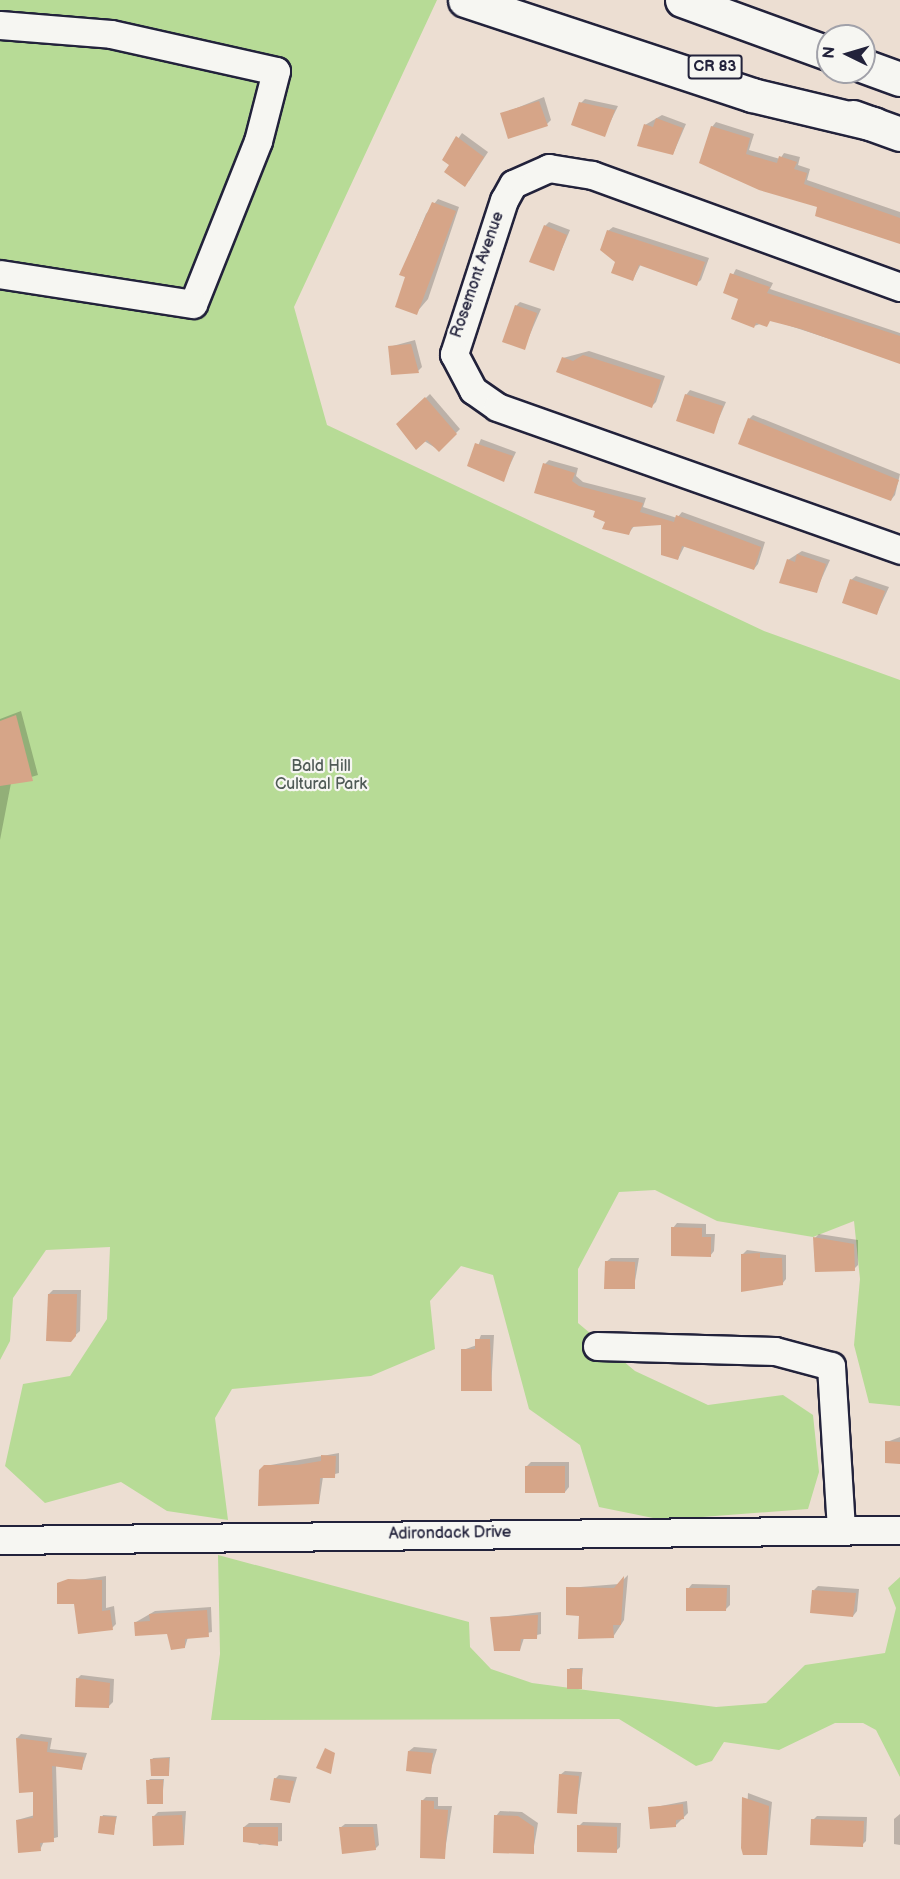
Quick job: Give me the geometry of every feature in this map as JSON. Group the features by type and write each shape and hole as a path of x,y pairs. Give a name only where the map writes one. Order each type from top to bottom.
{"highway":[{"path":"465,0 752,95 887,129"},
{"name":"CR 83","path":"530,0 887,129"},
{"path":"682,0 816,49"},
{"path":"700,0 747,24"},
{"path":"876,70 900,79"}],"street":[{"path":"0,25 111,34 276,70 258,141 193,304 0,274"},
{"name":"Rosemont Avenue","path":"900,287 592,175 549,168 513,184 504,200 454,354 472,390 497,407 900,550"},
{"path":"597,1346 775,1351 831,1366 841,1531"},
{"name":"Adirondack Drive","path":"0,1540 900,1530"}],"green space":[{"name":"Bald Hill Cultural Park","path":"0,0 437,0 294,307 327,425 764,631 900,680 900,1406 869,1403 854,1345 860,1279 854,1221 813,1237 717,1221 655,1190 619,1192 578,1269 578,1323 635,1371 708,1405 783,1395 813,1415 819,1472 808,1509 663,1520 599,1507 580,1445 529,1409 493,1275 461,1266 430,1301 435,1349 371,1376 232,1389 215,1418 228,1520 167,1511 121,1482 45,1503 5,1466 23,1384 70,1376 107,1319 110,1247 46,1250 13,1298 10,1341 0,1360"},
{"path":"218,1555 469,1622 470,1647 491,1669 532,1683 716,1707 766,1703 805,1665 885,1653 896,1608 888,1588 900,1577 900,1777 876,1730 863,1723 835,1723 779,1750 724,1742 712,1761 696,1766 619,1719 211,1720 220,1654"}],"building":[{"path":"539,101 548,126 508,139 500,113"},
{"path":"579,102 615,110 605,137 571,125"},
{"path":"656,118 683,128 673,155 637,146 644,124 653,127"},
{"path":"711,126 750,138 746,154 777,163 779,156 797,162 794,169 807,173 804,184 900,218 900,244 815,216 817,207 759,190 699,163"},
{"path":"456,136 484,157 465,187 444,172 449,165 442,160"},
{"path":"432,202 456,211 417,315 395,307 405,277 399,275"},
{"path":"544,225 567,235 554,271 529,262"},
{"path":"607,230 705,262 697,286 639,265 633,281 611,273 615,262 600,250"},
{"path":"730,273 770,287 767,293 900,336 900,364 801,329 770,321 767,327 756,323 754,328 731,319 738,299 723,293"},
{"path":"515,305 537,313 525,350 502,342"},
{"path":"411,344 419,373 391,375 388,346"},
{"path":"583,355 661,380 652,408 556,372 562,357 573,361"},
{"path":"685,394 723,406 714,434 676,421"},
{"path":"425,397 457,434 439,452 427,440 416,450 396,424"},
{"path":"748,418 899,480 891,501 738,444"},
{"path":"475,443 513,456 504,482 467,466"},
{"path":"543,463 575,473 572,481 579,486 643,503 640,512 674,522 676,515 761,547 754,570 682,546 678,560 661,555 661,525 632,527 629,535 602,529 605,522 593,517 595,511 534,493"},
{"path":"797,554 826,564 817,593 779,583 787,559 795,562"},
{"path":"850,579 885,591 877,615 842,603"},
{"path":"16,715 33,781 0,786 0,721"},
{"path":"671,1227 702,1228 702,1237 711,1237 711,1257 671,1256"},
{"path":"813,1237 854,1244 855,1271 815,1272"},
{"path":"760,1253 760,1258 782,1258 783,1285 741,1292 741,1254"},
{"path":"605,1261 635,1262 635,1289 604,1289"},
{"path":"48,1294 77,1294 76,1336 71,1342 46,1341"},
{"path":"475,1339 490,1339 492,1391 461,1391 461,1349 475,1349"},
{"path":"885,1441 900,1442 900,1464 885,1463"},
{"path":"321,1455 336,1456 335,1478 320,1478 319,1504 258,1506 259,1470 264,1465 297,1465 321,1461"},
{"path":"525,1466 565,1466 565,1493 525,1493"},
{"path":"624,1576 621,1625 613,1625 614,1638 578,1639 579,1616 566,1615 566,1587 614,1588"},
{"path":"68,1579 102,1580 102,1611 110,1610 113,1630 78,1634 74,1604 57,1604 57,1583"},
{"path":"686,1588 727,1588 726,1611 686,1611"},
{"path":"812,1590 856,1593 853,1617 810,1613"},
{"path":"207,1610 209,1637 185,1639 185,1648 171,1650 167,1634 135,1636 134,1622 150,1621 149,1614"},
{"path":"538,1615 537,1639 521,1639 520,1651 494,1651 490,1617"},
{"path":"567,1669 582,1669 582,1689 567,1689"},
{"path":"76,1678 110,1683 109,1708 75,1707"},
{"path":"16,1738 48,1742 47,1752 84,1757 82,1770 52,1766 54,1842 40,1843 41,1851 18,1853 16,1820 33,1818 33,1792 19,1793"},
{"path":"325,1748 335,1753 331,1774 316,1768"},
{"path":"408,1751 433,1753 431,1774 406,1771"},
{"path":"169,1758 169,1776 151,1776 150,1759"},
{"path":"559,1774 579,1776 577,1814 557,1813"},
{"path":"274,1778 294,1781 290,1803 270,1800"},
{"path":"146,1780 163,1780 163,1804 147,1804"},
{"path":"742,1797 769,1806 767,1855 743,1855 741,1848"},
{"path":"421,1800 434,1801 434,1809 448,1810 445,1859 420,1858"},
{"path":"683,1804 684,1819 676,1820 676,1827 650,1829 648,1807"},
{"path":"182,1815 184,1845 153,1846 152,1816"},
{"path":"494,1815 518,1816 534,1827 534,1854 493,1853"},
{"path":"100,1816 116,1817 114,1835 98,1833"},
{"path":"811,1819 864,1821 863,1847 810,1845"},
{"path":"577,1825 617,1827 617,1853 577,1852"},
{"path":"243,1827 278,1827 278,1846 243,1842"},
{"path":"339,1827 373,1827 376,1850 342,1854"}]}
